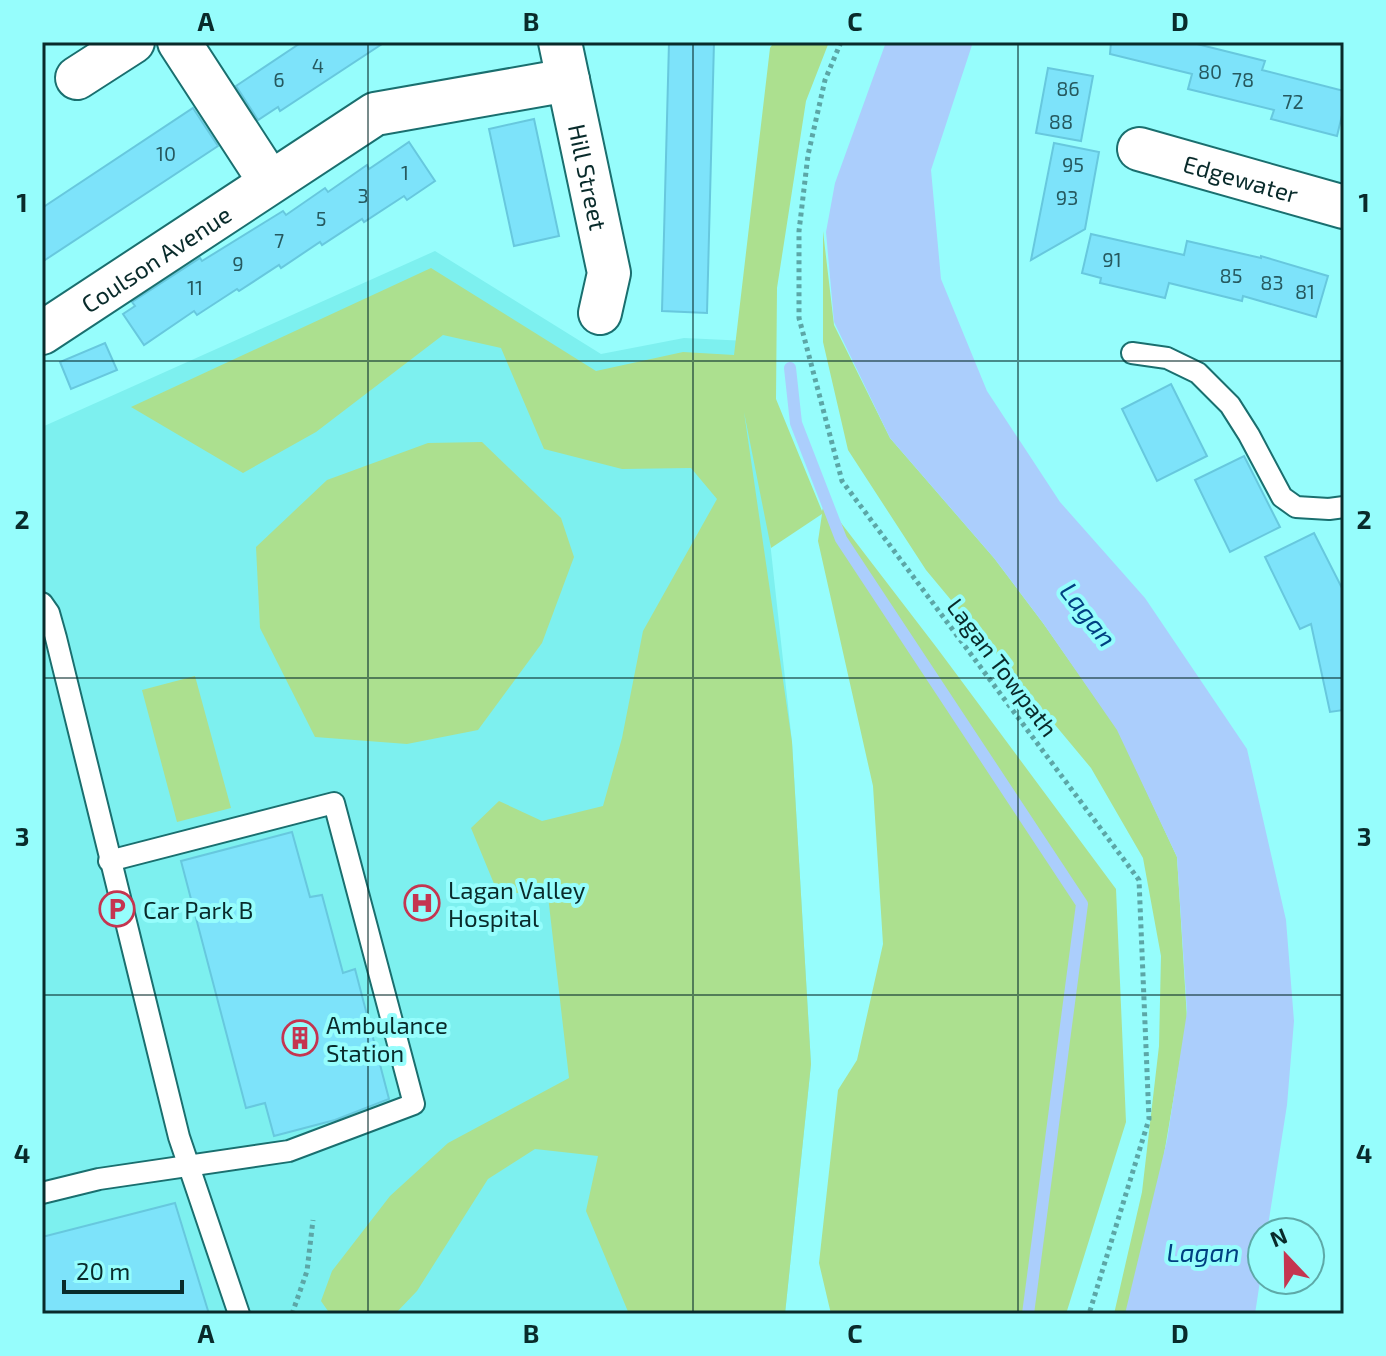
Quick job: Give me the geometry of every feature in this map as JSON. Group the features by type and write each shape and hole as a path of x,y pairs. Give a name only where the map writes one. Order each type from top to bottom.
{"street":[{"path":"77,78 133,42"},
{"path":"179,42 270,182"},
{"name":"Coulson Avenue","path":"42,333 375,114 564,61"},
{"name":"Hill Street","path":"564,61 609,273 600,313"},
{"name":"Edgewater","path":"1139,149 1344,207"}],"lane":[{"path":"1132,353 1167,358 1198,373 1230,405 1282,497 1296,507 1344,507"},
{"path":"42,603 49,613 49,640 179,1137 239,1314"},
{"path":"42,1193 99,1179 289,1151 414,1104 334,803 109,861"}],"path":[{"name":"Lagan Towpath","path":"841,42 825,80 808,155 799,231 799,318 842,481 1139,880 1149,1119 1089,1314"},
{"path":"292,1314 307,1271 313,1220"}],"shaded area":[{"name":"Lagan Valley Hospital","path":"435,251 601,354 684,338 748,341 792,742 811,1064 785,1314 42,1314 42,427"}],"green space":[{"path":"774,42 829,42 806,101 777,288 776,399 822,511 825,502 1116,889 1126,1122 1066,1314 831,1314 819,1263 838,1090 857,1060 883,944 873,786 818,541 822,514 771,548 744,412 792,742 811,1064 785,1314 629,1314 586,1211 598,1156 535,1149 488,1179 417,1291 395,1314 330,1314 321,1301 332,1271 390,1196 448,1143 569,1078 548,896 497,891 471,828 499,801 542,821 603,806 622,738 643,631 717,499 691,468 622,469 544,449 501,348 443,335 316,432 243,473 131,407 431,268 596,371 683,352 734,355 770,48"},
{"path":"823,231 834,325 890,438 994,558 1118,730 1177,857 1187,1019 1160,1178 1126,1314 1114,1314 1142,1192 1159,1046 1161,956 1143,858 1091,768 926,570 848,450 823,342"},
{"path":"482,442 561,518 574,557 542,643 478,730 407,744 315,737 260,628 256,547 327,480 428,443"},
{"path":"195,676 231,808 177,822 142,690"}],"water":[{"name":"Lagan","path":"886,42 973,42 931,170 941,279 987,391 1060,502 1145,598 1247,749 1286,920 1294,1021 1287,1105 1270,1216 1246,1216 1246,1296 1258,1296 1255,1314 1125,1314 1167,1140 1187,1012 1177,857 1117,730 994,558 890,438 834,322 826,232 835,183"}],"building":[{"path":"302,42 385,42 280,111 278,107 258,120 236,86"},
{"path":"669,42 714,42 707,313 662,311"},
{"path":"1111,42 1189,42 1265,61 1262,70 1344,91 1344,107 1337,136 1271,119 1274,110 1188,89 1192,74 1110,54"},
{"path":"1048,68 1093,76 1081,141 1036,133"},
{"path":"193,108 218,146 42,262 42,208"},
{"path":"534,119 559,236 514,246 489,129"},
{"path":"409,142 435,181 407,200 404,196 322,245 320,242 281,268 279,265 197,315 194,311 144,345 123,314 135,306 132,302 200,258 202,261 283,211 286,215 325,188 328,192 367,165 369,169"},
{"path":"1054,143 1099,152 1085,229 1031,260"},
{"path":"1091,234 1184,255 1187,241 1261,256 1328,276 1316,317 1243,296 1242,301 1169,283 1165,298 1100,283 1101,278 1082,273"},
{"path":"105,343 117,370 71,389 60,362"},
{"path":"1171,384 1207,456 1157,481 1122,409"},
{"path":"1244,456 1280,527 1230,552 1195,480"},
{"path":"1314,533 1344,592 1344,710 1330,712 1311,624 1300,629 1265,557"},
{"name":"Ambulance Station","path":"292,832 310,897 322,895 343,973 355,969 389,1099 335,1120 274,1136 265,1103 246,1108 181,861"},
{"path":"175,1203 209,1314 42,1314 42,1237"}],"waterway":[{"path":"790,368 796,423 841,539 1082,904 1028,1314"}],"place":[{"name":"Lagan Valley Hospital","path":"422,903"},
{"name":"Car Park B","path":"117,909"},
{"name":"Ambulance Station","path":"300,1038"}]}
